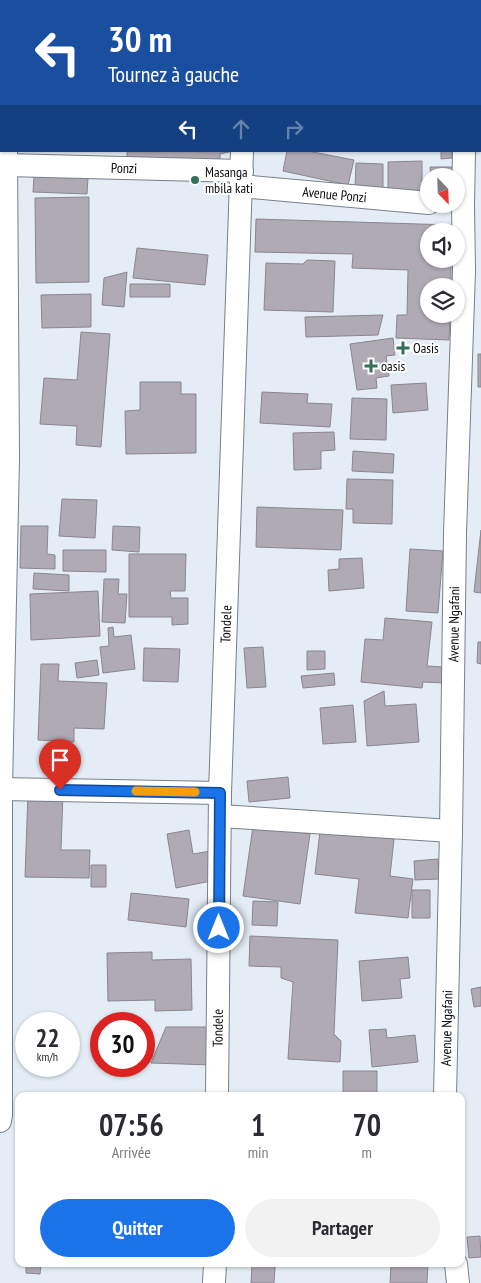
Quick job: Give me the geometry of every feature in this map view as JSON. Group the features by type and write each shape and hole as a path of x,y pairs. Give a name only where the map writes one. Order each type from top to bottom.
{"street":[{"name":"Avenue Ngafani","path":"464,152 464,168"},
{"name":"Ponzi","path":"6,158 242,169"},
{"path":"1,1118 1,789 8,458 4,194 6,158"},
{"name":"Avenue Ponzi","path":"242,169 420,201"},
{"name":"Tondele","path":"218,1092 220,793 242,169"},
{"name":"Avenue Ngafani","path":"445,1092 455,533 472,271 464,213"},
{"path":"1,789 220,793"},
{"path":"220,816 451,831"},
{"path":"214,1283 215,1267"},
{"path":"456,1267 458,1283"}],"building":[{"path":"127,152 229,152 220,154 220,166 127,164"},
{"path":"287,152 313,152 354,160 348,185 283,171"},
{"path":"441,152 452,152 452,158 441,159"},
{"path":"422,161 422,168 420,168 420,194 388,194 388,162"},
{"path":"356,163 383,164 383,189 355,189"},
{"path":"430,167 455,167 455,168"},
{"path":"34,175 88,178 87,194 33,192"},
{"path":"89,197 89,282 36,283 35,198"},
{"path":"256,219 420,224 420,268 451,268 451,278 420,278 420,323 450,323 449,340 396,338 397,315 407,315 408,270 352,268 353,254 255,252"},
{"path":"137,248 208,255 205,285 133,278"},
{"path":"307,260 335,261 333,312 264,310 266,263 303,264"},
{"path":"127,272 124,307 102,305 104,278"},
{"path":"130,284 170,284 170,297 130,297"},
{"path":"91,294 91,327 42,328 41,295"},
{"path":"383,315 378,335 306,337 305,317"},
{"path":"81,332 110,334 101,447 76,445 77,426 40,424 44,378 77,380"},
{"name":"oasis","path":"393,338 395,355 386,356 389,376 376,378 377,388 357,390 350,344"},
{"path":"478,354 481,354 481,387 478,387"},
{"path":"140,382 181,382 181,394 196,394 196,453 126,454 125,411 140,410"},
{"path":"426,383 428,410 393,413 391,385"},
{"path":"262,392 308,394 307,403 332,404 330,427 260,423"},
{"path":"352,398 387,399 386,440 350,439"},
{"path":"334,432 335,450 321,451 321,469 294,470 293,433"},
{"path":"353,451 394,454 393,473 352,471"},
{"path":"347,479 393,480 392,524 353,523 353,509 346,509"},
{"path":"62,499 97,500 95,538 59,536"},
{"path":"257,507 343,510 341,550 256,547"},
{"path":"21,526 48,526 47,554 55,555 55,569 20,568"},
{"path":"113,526 140,527 139,552 112,550"},
{"path":"481,530 481,593 474,592"},
{"path":"410,549 443,551 438,613 406,611"},
{"path":"63,550 106,550 106,572 63,571"},
{"path":"129,554 186,554 185,591 170,591 171,598 188,598 188,624 172,625 172,617 129,617"},
{"path":"362,558 364,588 329,591 328,570 339,569 339,559"},
{"path":"34,573 69,575 69,591 33,589"},
{"path":"104,579 119,579 118,594 127,594 125,623 102,622"},
{"path":"98,591 100,636 31,640 30,594"},
{"path":"385,618 432,622 427,666 444,667 443,683 423,682 422,688 361,682 365,639 383,640"},
{"path":"113,627 114,637 131,635 135,669 103,673 100,647 109,646 108,628"},
{"path":"478,642 481,642 481,664 477,663"},
{"path":"263,647 266,687 247,688 244,648"},
{"path":"144,648 180,649 178,682 143,681"},
{"path":"307,651 325,651 325,669 307,670"},
{"path":"97,660 99,675 77,678 75,663"},
{"path":"41,664 59,664 58,681 107,683 104,729 74,728 74,742 38,740"},
{"path":"334,673 335,685 303,688 301,676"},
{"path":"384,691 385,706 416,704 419,742 367,746 364,701"},
{"path":"353,705 356,742 323,744 320,708"},
{"path":"288,777 290,798 249,802 247,781"},
{"path":"28,793 63,793 61,850 90,850 89,878 25,877"},
{"path":"253,826 310,834 300,904 243,896"},
{"path":"189,830 193,854 211,851 216,880 176,888 167,834"},
{"path":"320,831 394,839 390,876 413,879 408,918 355,913 359,879 315,874"},
{"path":"438,859 439,879 415,880 414,861"},
{"path":"91,865 106,865 106,887 91,887"},
{"path":"412,890 430,890 430,918 412,918"},
{"path":"131,893 189,899 186,927 128,920"},
{"path":"253,901 278,902 277,926 252,925"},
{"path":"250,936 338,940 334,1034 341,1041 340,1062 288,1059 293,982 281,978 281,967 249,966"},
{"path":"152,952 152,960 191,959 192,1010 155,1011 155,1000 108,1001 107,953"},
{"path":"408,957 410,978 400,979 402,998 362,1001 359,961"},
{"path":"481,987 481,1006 474,1007 471,989"},
{"path":"166,1027 213,1027 212,1065 155,1063 155,1053"},
{"path":"386,1029 387,1038 415,1035 418,1062 372,1067 369,1030"},
{"path":"343,1071 377,1071 377,1092 343,1092"},
{"path":"480,1236 481,1257 469,1258 467,1237"},
{"path":"26,1267 41,1267 40,1274 26,1273"},
{"path":"252,1267 275,1267 274,1283 251,1283"},
{"path":"391,1267 428,1267 427,1283 390,1283"}],"slow traffic":[{"path":"136,791 195,792"}],"place":[{"name":"Masanga mbila kati","path":"195,180"},
{"name":"Oasis","path":"403,348"},
{"name":"oasis","path":"371,366"}],"route":[{"path":"60,790 220,793 219,928"}]}
